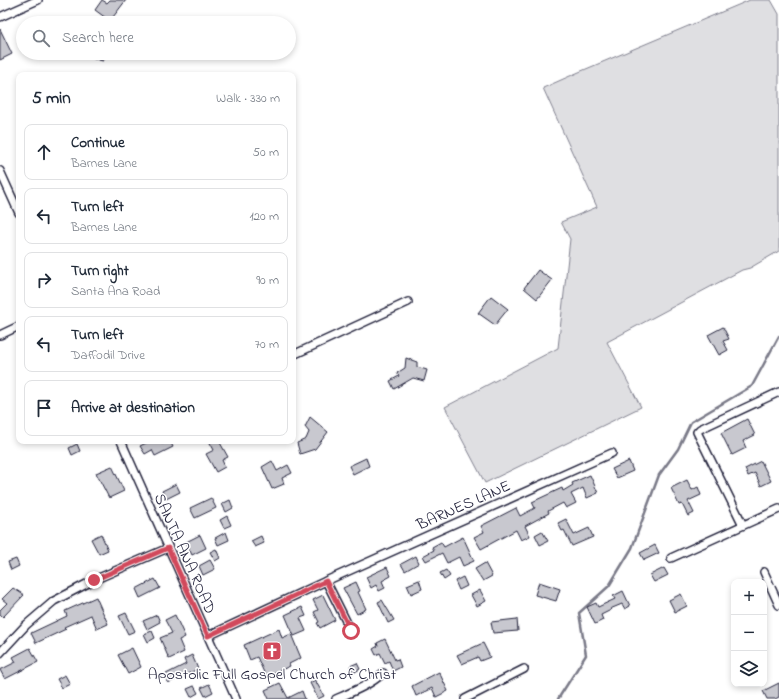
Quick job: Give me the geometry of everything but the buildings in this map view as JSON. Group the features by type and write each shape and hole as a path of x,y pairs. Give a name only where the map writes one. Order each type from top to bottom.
{"street":[{"path":"0,17 38,0"},
{"path":"0,171 16,206"},
{"path":"296,354 408,302"},
{"path":"0,335 16,327"},
{"path":"743,525 698,433 700,429 779,392"},
{"name":"SANTA ANA ROAD","path":"122,444 236,699"},
{"name":"BARNES LANE","path":"208,636 326,581 612,453"},
{"path":"672,558 779,509"},
{"path":"0,653 26,625 54,601 94,580 168,548"},
{"path":"764,572 779,605"},
{"path":"326,581 351,631"},
{"path":"465,699 524,669"},
{"path":"336,699 373,681 383,673"}],"shaded area":[{"path":"750,0 771,0 779,14 779,251 750,268 742,270 607,342 641,407 485,483 445,407 558,348 570,239 561,222 597,207 543,88"}],"waterway":[{"path":"558,699 586,655 579,613 609,586 632,548 659,475 678,449 691,422 752,386 779,336"}],"place":[{"name":"Apostolic Full Gospel Church of Christ","path":"272,651"}],"route":[{"path":"94,580 168,548 208,636 326,581 351,631"}]}
